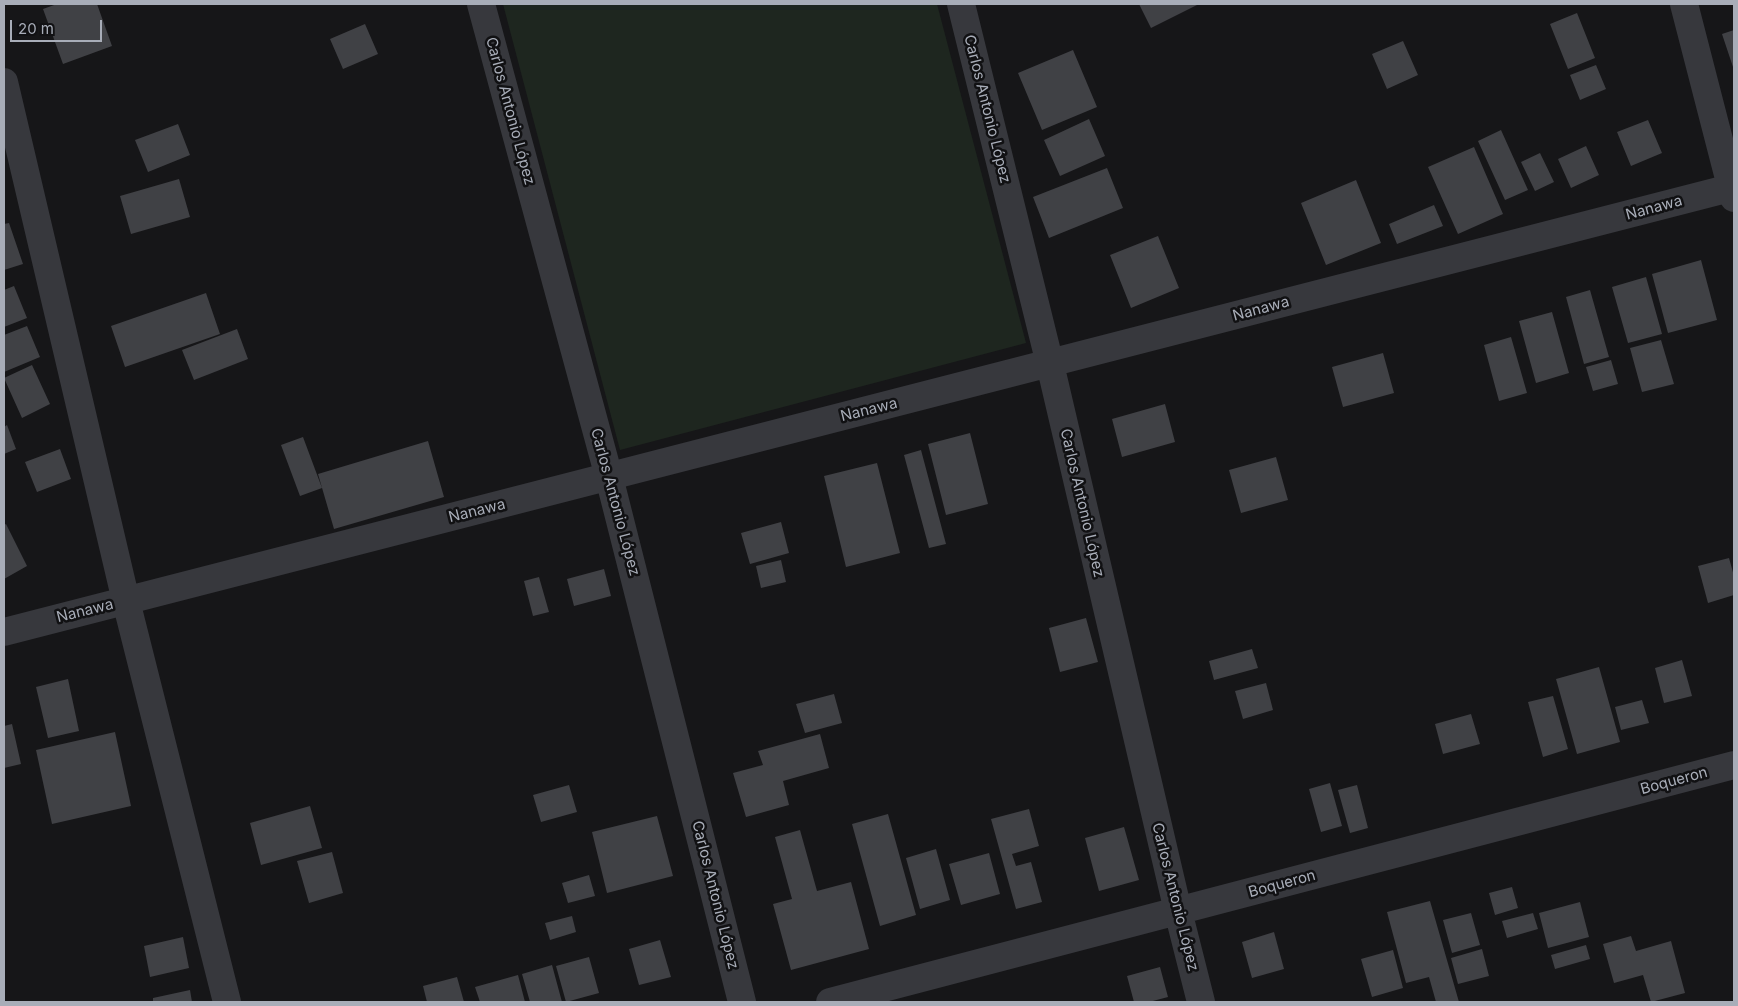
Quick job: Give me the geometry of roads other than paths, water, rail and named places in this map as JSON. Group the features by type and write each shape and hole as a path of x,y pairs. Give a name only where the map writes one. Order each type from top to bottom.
{"street":[{"name":"Carlos Antonio López","path":"481,4 610,477 742,1002"},
{"name":"Carlos Antonio López","path":"961,4 1050,364 1201,1002"},
{"path":"1684,4 1733,191"},
{"path":"4,82 126,601 227,1002"},
{"name":"Nanawa","path":"4,632 1733,191"},
{"name":"Boqueron","path":"830,1002 1734,765"}]}
